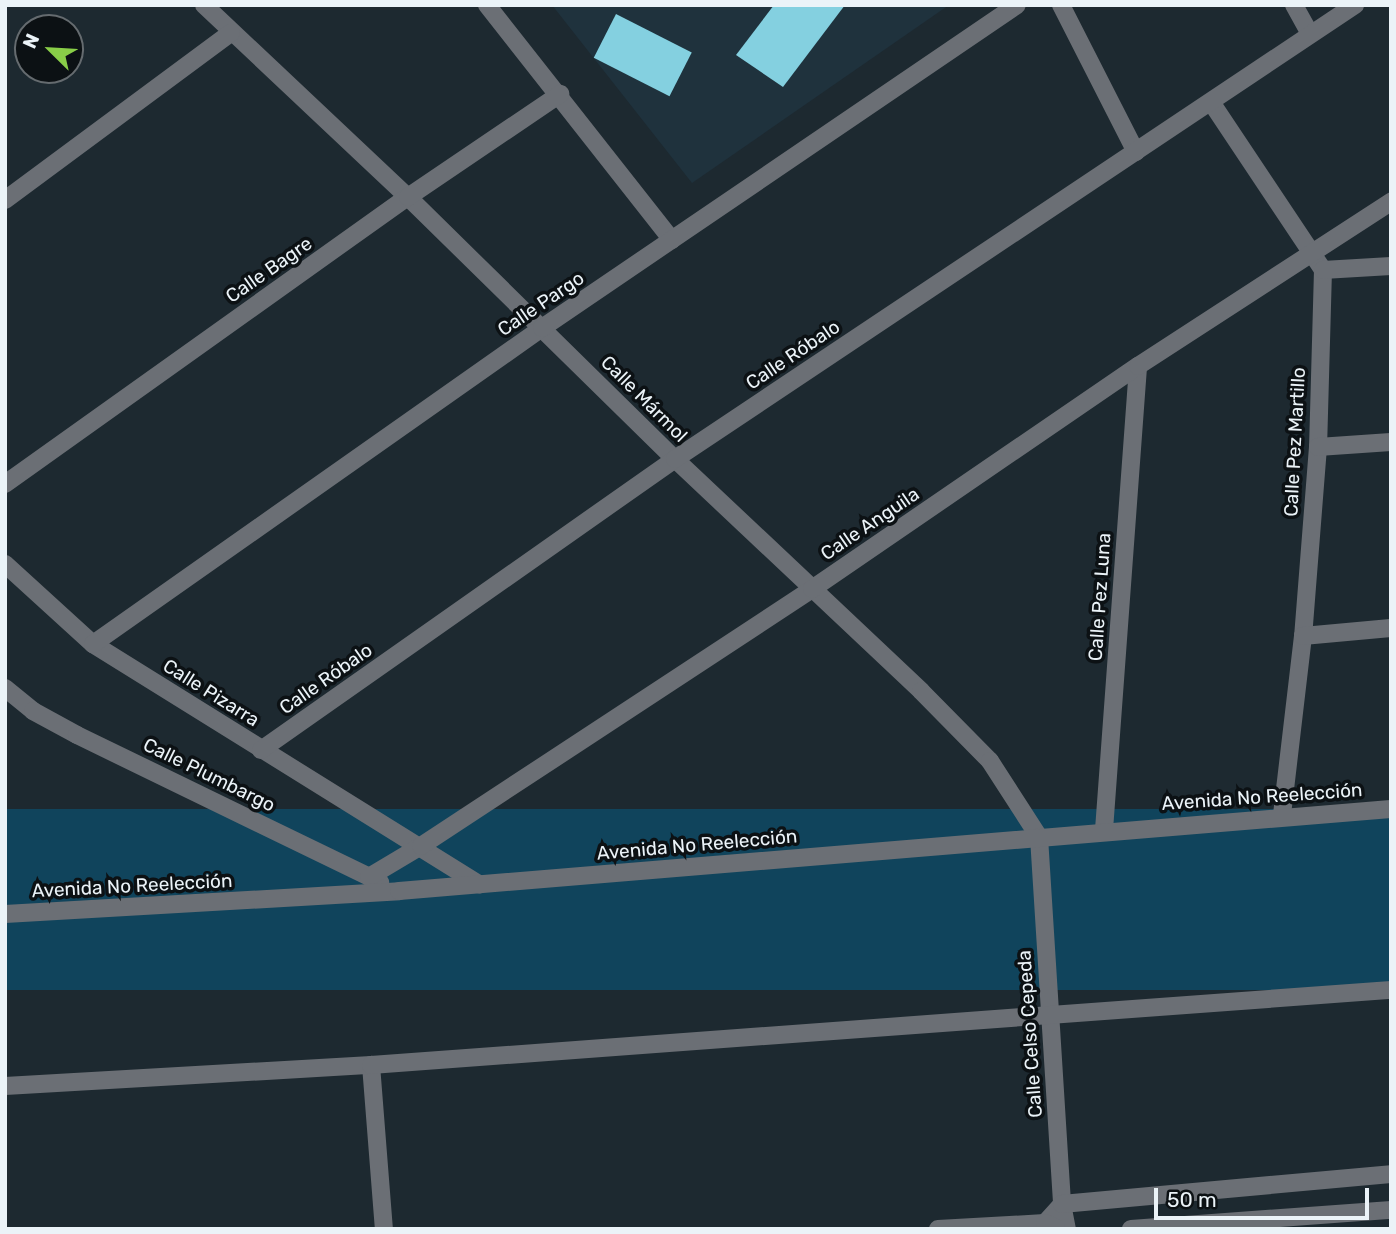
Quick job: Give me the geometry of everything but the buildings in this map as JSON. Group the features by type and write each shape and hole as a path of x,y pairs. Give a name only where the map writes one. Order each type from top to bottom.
{"street":[{"name":"Calle Mármol","path":"204,5 408,197 675,459 990,761 1039,837"},
{"path":"487,5 673,240"},
{"name":"Calle Pargo","path":"93,644 542,328 1017,5"},
{"path":"1061,5 1136,152"},
{"path":"1294,5 1310,34"},
{"name":"Calle Róbalo","path":"261,750 675,459 1355,5"},
{"path":"5,200 231,33"},
{"name":"Calle Bagre","path":"5,484 408,197 560,94"},
{"path":"1211,103 1317,263 1391,266"},
{"name":"Calle Anguila","path":"369,877 422,846 813,589 1138,366 1317,263 1391,202"},
{"name":"Calle Pez Martillo","path":"1282,816 1303,636 1318,447 1317,263"},
{"name":"Calle Pez Luna","path":"1104,830 1138,366"},
{"path":"1318,447 1391,442"},
{"name":"Calle Pizarra","path":"5,564 93,644 261,750 422,846 478,884"},
{"path":"1303,636 1391,628"},
{"name":"Calle Plumbargo","path":"5,688 33,711 78,735 399,891"},
{"name":"Avenida No Reelección","path":"5,914 399,891 1104,830 1391,809"},
{"name":"Calle Celso Cepeda","path":"1039,837 1062,1204 1067,1229"},
{"path":"5,1086 371,1065 1391,990"},
{"path":"371,1065 384,1229"},
{"path":"938,1229 1040,1226 1062,1204 1391,1174"},
{"path":"1131,1229 1333,1222 1391,1210"}],"shaded area":[{"path":"552,5 949,5 692,183"},
{"path":"5,809 1391,809 1391,990 5,990"}]}
